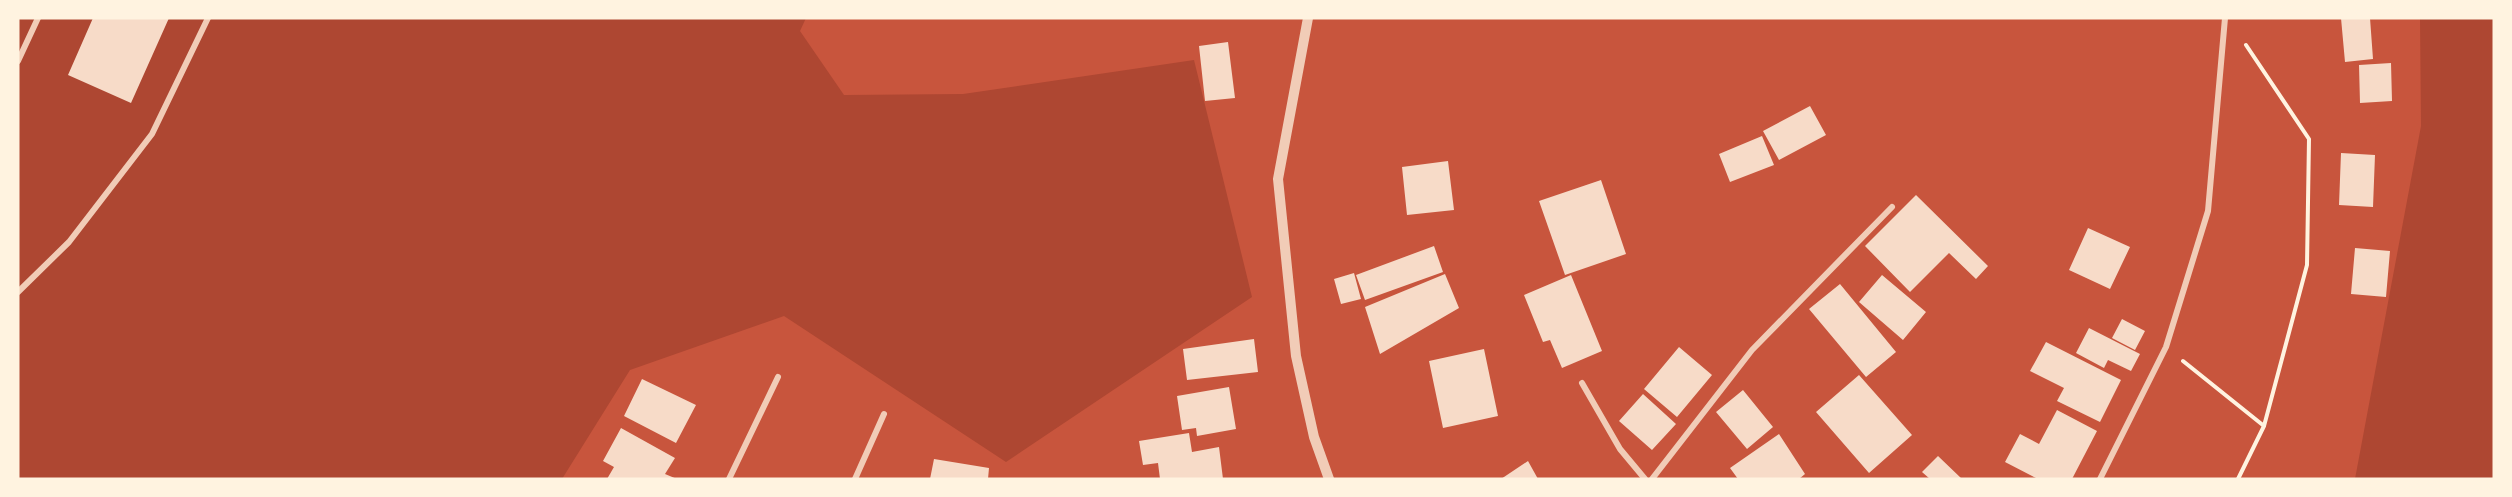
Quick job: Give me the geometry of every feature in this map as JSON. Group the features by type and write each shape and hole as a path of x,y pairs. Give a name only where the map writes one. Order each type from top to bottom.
{"street":[{"path":"18,61 38,18"},
{"path":"18,292 69,242 152,134 208,18"},
{"path":"1308,18 1278,179 1296,356 1314,437 1329,479"},
{"path":"2100,479 2166,347 2208,211 2225,18"},
{"path":"1652,479 1752,350 1892,207"},
{"path":"729,479 778,377"},
{"path":"1582,383 1620,449 1645,479"},
{"path":"855,479 884,414"}],"path":[{"path":"2238,479 2264,426 2307,265 2309,140 2240,37"},
{"path":"2166,347 2264,426"}],"shaded area":[{"path":"18,18 806,18 800,31 844,95 963,94 1194,60 1252,297 1006,462 784,316 630,370 562,479 18,479"},
{"path":"2420,18 2494,18 2494,479 2355,479 2421,126"}],"building":[{"path":"93,18 169,18 131,103 68,75"},
{"path":"2341,18 2370,18 2373,59 2345,62"},
{"path":"1228,42 1235,98 1205,101 1199,46"},
{"path":"2391,63 2392,101 2360,103 2359,65"},
{"path":"1810,106 1826,135 1779,160 1763,131"},
{"path":"1762,136 1774,165 1730,182 1719,154"},
{"path":"2341,153 2375,155 2373,207 2339,205"},
{"path":"1448,161 1454,210 1407,215 1402,167"},
{"path":"1601,180 1626,254 1565,275 1539,201"},
{"path":"1916,195 1988,266 1976,279 1949,253 1910,292 1865,246"},
{"path":"2088,228 2130,247 2110,289 2069,270"},
{"path":"1434,246 1443,272 1365,300 1356,275"},
{"path":"2355,248 2390,251 2386,297 2351,294"},
{"path":"1354,273 1361,299 1341,304 1334,279"},
{"path":"1445,274 1459,308 1380,354 1365,307"},
{"path":"1571,275 1602,351 1562,368 1550,340 1543,342 1524,295"},
{"path":"1882,275 1926,312 1903,340 1859,302"},
{"path":"1840,284 1896,352 1866,377 1809,309"},
{"path":"2122,319 2145,331 2135,350 2112,338"},
{"path":"2089,328 2140,354 2131,371 2108,360 2104,368 2076,353"},
{"path":"1254,339 1258,372 1187,380 1183,349"},
{"path":"2046,342 2121,380 2100,422 2057,401 2064,388 2030,371"},
{"path":"1679,347 1712,375 1677,417 1644,389"},
{"path":"1484,349 1498,416 1443,428 1429,361"},
{"path":"1859,375 1912,435 1869,473 1816,412"},
{"path":"642,379 696,405 676,443 624,416"},
{"path":"1229,387 1236,429 1197,436 1196,428 1182,430 1177,396"},
{"path":"1743,390 1773,427 1747,449 1716,412"},
{"path":"1643,394 1676,424 1652,450 1619,421"},
{"path":"2057,410 2097,431 2072,479 2038,479 2005,462 2020,434 2039,444"},
{"path":"621,428 675,458 665,474 677,479 607,479 614,467 603,461"},
{"path":"1189,433 1192,452 1219,447 1223,479 1160,479 1158,463 1143,465 1139,441"},
{"path":"1779,434 1805,474 1799,479 1738,479 1730,468"},
{"path":"1938,456 1962,479 1930,479 1922,472"},
{"path":"934,459 989,468 988,479 930,479"},
{"path":"1528,461 1538,479 1501,479"}]}
